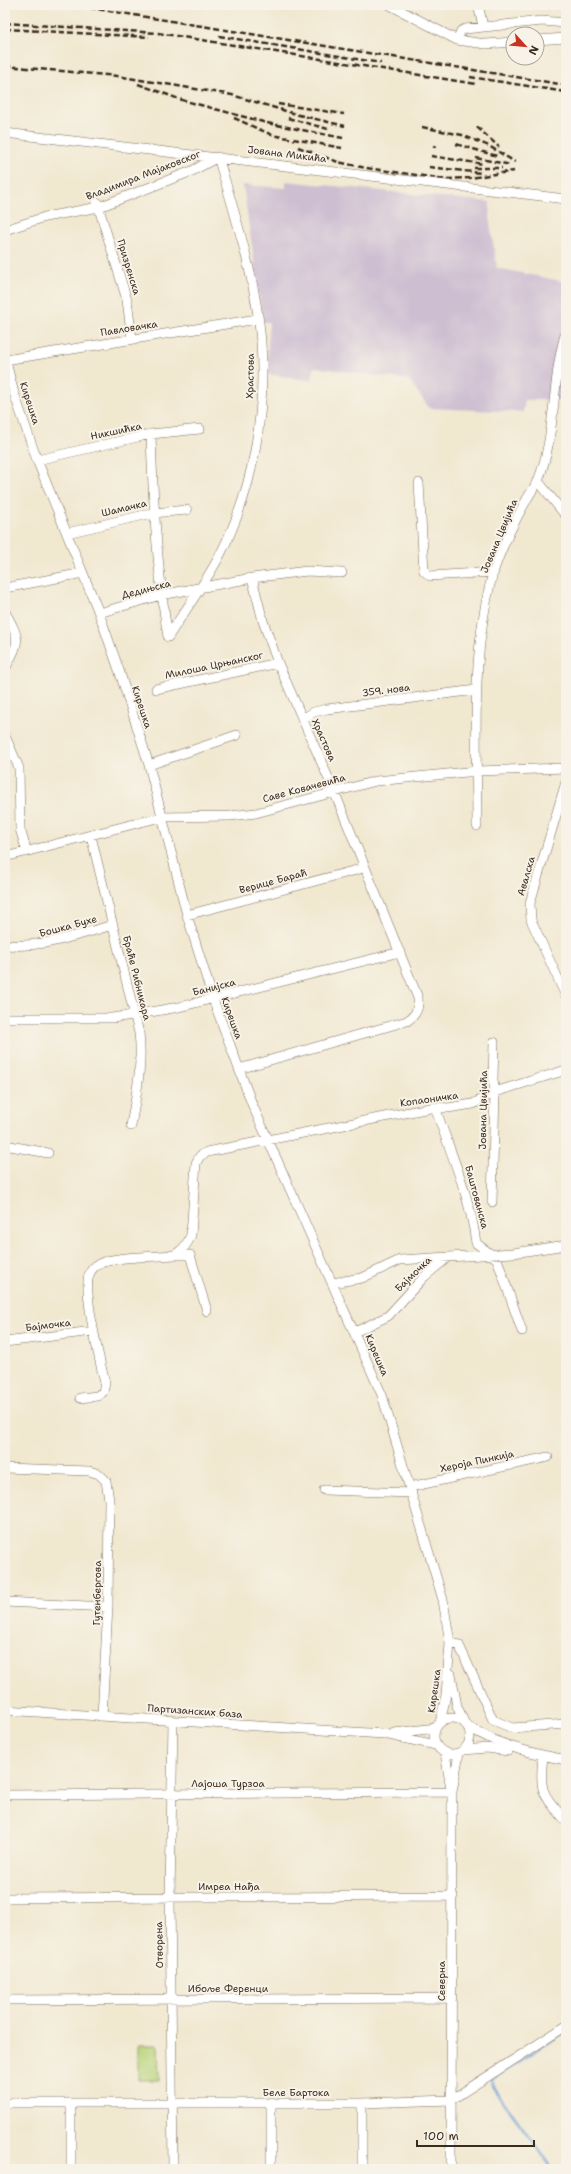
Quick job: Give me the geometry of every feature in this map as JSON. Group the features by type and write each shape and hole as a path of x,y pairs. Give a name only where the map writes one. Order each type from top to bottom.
{"street":[{"path":"390,5 456,40 486,44 505,43"},
{"path":"478,5 483,26"},
{"path":"456,40 460,31 483,26 542,21 566,23"},
{"path":"545,39 566,38"},
{"name":"Јована Микића","path":"5,133 566,199"},
{"name":"Владимира Мајаковског","path":"5,230 98,204 192,171 218,157"},
{"name":"Храстова","path":"161,595 168,637 200,588 229,536 252,468 260,420 261,342 258,319 243,245 218,157"},
{"name":"Призренска","path":"98,204 128,300 132,339"},
{"name":"Павловачка","path":"5,359 258,319"},
{"name":"Јована Цвијића","path":"477,826 476,690 483,620 494,572 510,533 538,481 548,440 558,368 566,332"},
{"name":"Кирешка","path":"5,359 14,393 37,460 99,613 149,765 187,915 213,999 267,1140 355,1332 382,1395 443,1600 450,1643 444,1708 438,1725"},
{"name":"Никшићка","path":"37,460 151,434 200,430"},
{"path":"151,434 153,513 161,595"},
{"path":"538,481 566,516"},
{"path":"419,484 424,571 426,574 430,576 494,572"},
{"name":"Шамачка","path":"67,533 153,513 187,510"},
{"path":"200,588 252,578 307,571 342,573"},
{"path":"5,588 83,573"},
{"name":"Храстова","path":"252,578 263,621 278,663 334,791 364,868 400,952"},
{"name":"Дедињска","path":"99,613 161,595 200,588"},
{"path":"5,669 18,642 15,630 6,616"},
{"name":"Милоша Црњанског","path":"156,689 278,663"},
{"name":"359. нова","path":"302,719 314,712 327,708 476,690"},
{"path":"5,736 19,768 20,829 27,852"},
{"path":"149,765 237,736"},
{"name":"Саве Ковачевића","path":"5,857 91,836 161,816 230,816 256,813 280,808 334,791 398,778 477,771 566,768"},
{"name":"Авалска","path":"566,782 530,903 531,920 566,996"},
{"name":"Браће Рибникара","path":"91,836 139,1033 141,1053 140,1073 131,1126"},
{"name":"Верице Бараћ","path":"187,915 364,868"},
{"name":"Бошка Бухе","path":"5,945 26,946 50,943 113,925"},
{"path":"239,1070 406,1021 414,1016 419,1007 418,998 400,952"},
{"name":"Банијска","path":"5,1018 112,1018 134,1015 213,999 400,952"},
{"name":"Јована Цвијића","path":"492,1202 496,1092 493,1080 494,1042"},
{"name":"Копаоничка","path":"267,1140 435,1107 448,1108 473,1104 496,1092 566,1070"},
{"name":"Баштованска","path":"435,1107 461,1174 473,1220 476,1243 492,1254 496,1259 522,1331"},
{"path":"174,1255 188,1243 191,1236 196,1168 200,1156 207,1152 267,1140"},
{"path":"5,1145 48,1153"},
{"path":"188,1243 190,1255 207,1311"},
{"path":"332,1283 362,1278 400,1260 492,1254 566,1245"},
{"path":"80,1398 97,1396 103,1392 105,1383 93,1331 89,1276 93,1268 106,1261 190,1255"},
{"name":"Бајмочка","path":"355,1332 388,1316 424,1277 448,1257"},
{"name":"Бајмочка","path":"5,1342 93,1331"},
{"name":"Хероја Пинкија","path":"324,1490 411,1490 548,1457"},
{"name":"Гутенбергова","path":"5,1468 89,1471 99,1474 106,1481 109,1500 108,1606 102,1716"},
{"path":"5,1602 108,1606"},
{"path":"450,1643 459,1645 492,1720 512,1728 566,1724"},
{"name":"Кирешка","path":"449,1663 457,1706 466,1724"},
{"name":"Партизанских база","path":"5,1710 384,1734 436,1745"},
{"path":"527,1752 487,1748 445,1753 436,1745 434,1735 438,1725 452,1718 466,1724 490,1740 527,1752 566,1760"},
{"name":"Отворена","path":"173,1721 170,1794 173,2169"},
{"path":"461,1752 470,1739 466,1724"},
{"name":"Партизанских база","path":"384,1734 438,1725"},
{"name":"Северна","path":"452,1792 461,1752"},
{"name":"Северна","path":"445,1753 452,1792 453,1896 451,2169"},
{"path":"543,1756 540,1782 546,1797 566,1821"},
{"name":"Лајоша Турзоа","path":"5,1795 452,1792"},
{"name":"Имреа Нађа","path":"5,1898 453,1896"},
{"name":"Ибоље Ференци","path":"5,2000 452,1998"},
{"path":"451,2100 566,2026"},
{"name":"Беле Бартока","path":"5,2103 362,2103 451,2100"},
{"path":"271,2102 271,2169"},
{"path":"70,2169 71,2103"},
{"path":"362,2103 362,2169"}],"shaded area":[{"path":"286,181 490,202 490,223 497,268 566,282 566,366 559,400 525,400 523,412 429,408 409,380 314,367 312,381 267,374 269,322 263,322 243,185 286,188"}],"green space":[{"path":"138,2045 158,2045 159,2080 138,2080"}],"waterway":[{"path":"553,2169 492,2086 492,2079 566,2031"}],"railway":[{"path":"72,5 566,85"},
{"path":"5,23 158,33 476,84"},
{"path":"5,29 149,37"},
{"path":"219,36 381,63"},
{"path":"5,66 117,76 232,95 299,115 345,126"},
{"path":"470,77 566,92"},
{"path":"138,84 182,100 267,123 343,138"},
{"path":"278,104 344,114"},
{"path":"234,118 272,135 342,148"},
{"path":"288,118 328,129"},
{"path":"422,127 462,135 489,146 515,162"},
{"path":"477,127 499,147"},
{"path":"456,144 497,156"},
{"path":"298,147 338,162 366,168 445,179 470,178 514,171"},
{"path":"431,156 483,164"},
{"path":"476,158 511,165"},
{"path":"429,167 481,173"},
{"path":"474,168 502,168"}]}
